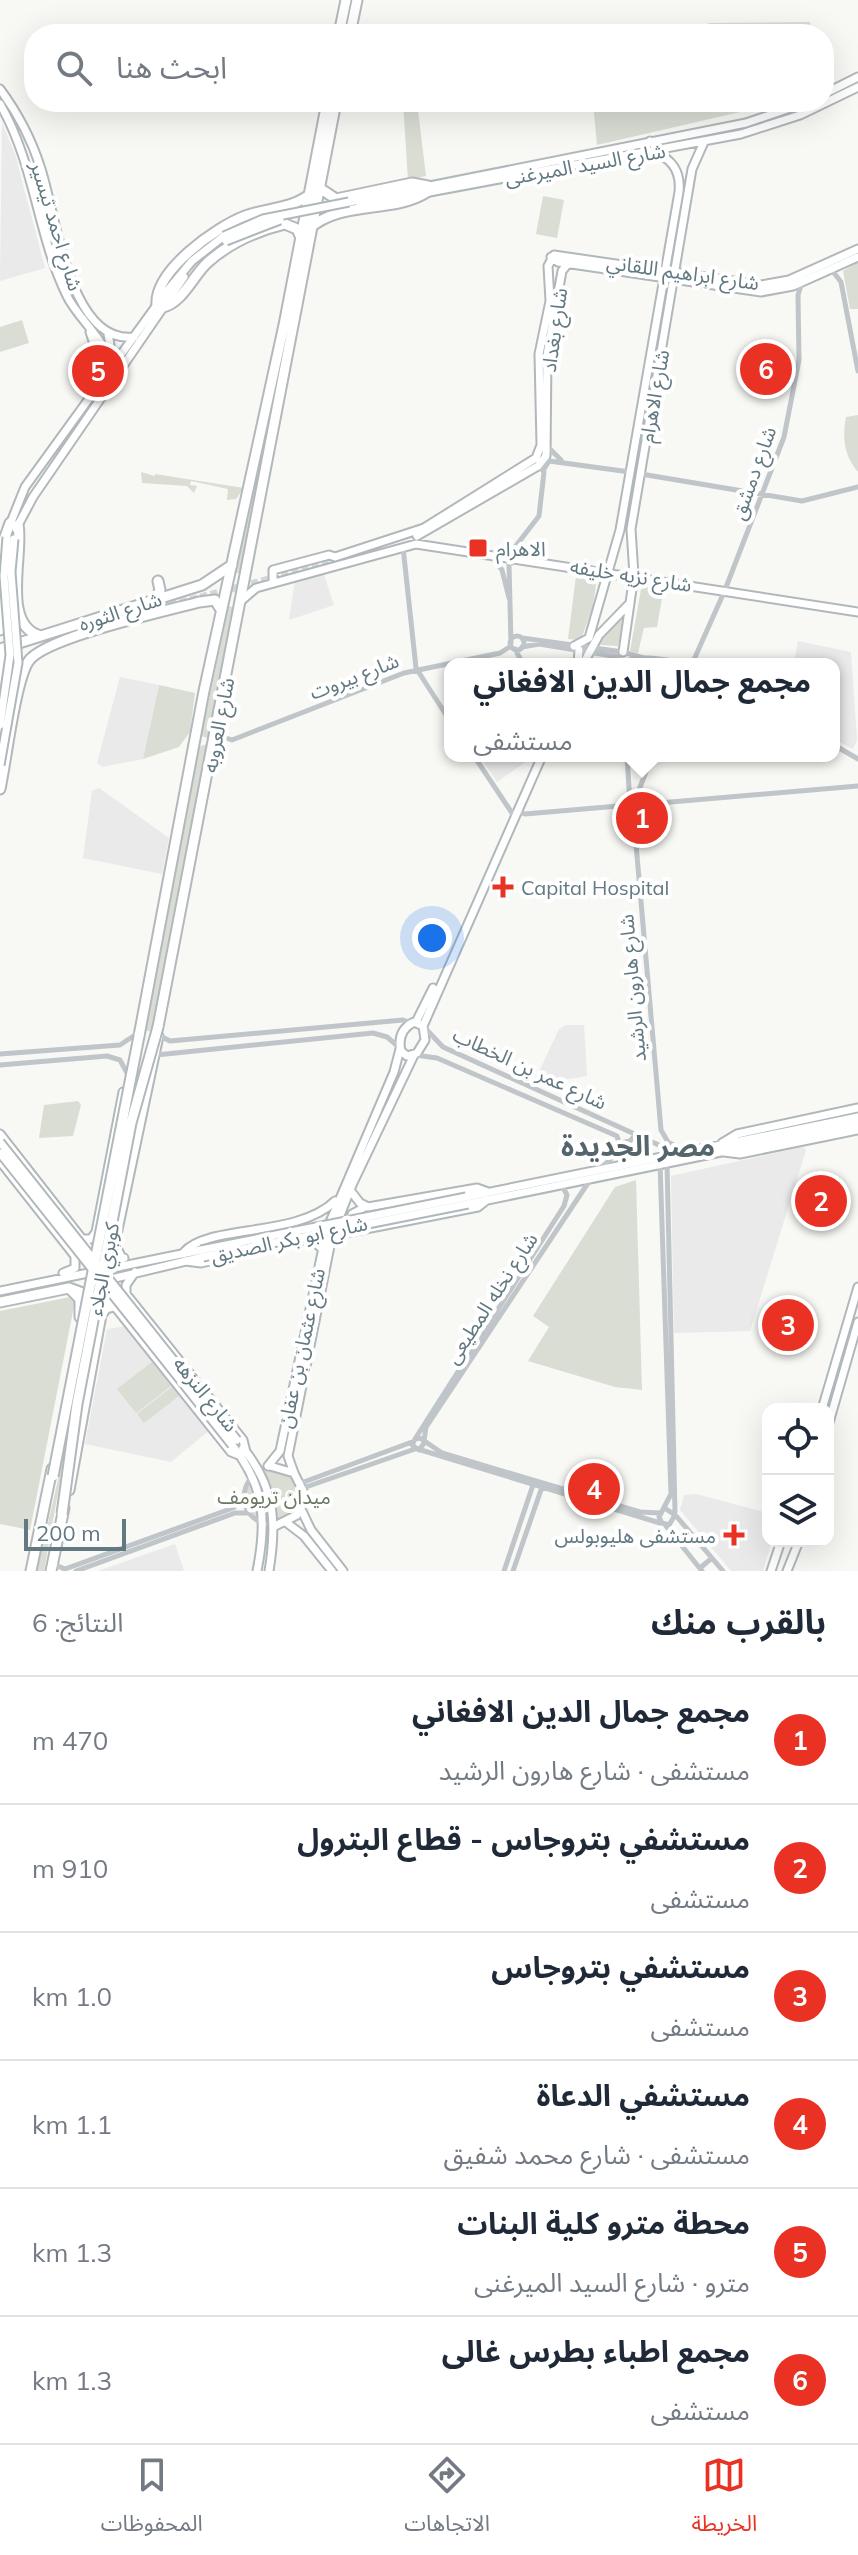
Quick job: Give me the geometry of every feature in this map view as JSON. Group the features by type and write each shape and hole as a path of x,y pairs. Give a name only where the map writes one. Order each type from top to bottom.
{"highway":[{"path":"341,24 346,0"},
{"path":"352,24 357,0"},
{"name":"شارع العروبه","path":"139,1034 221,610 234,563 325,112"},
{"name":"شارع العروبه","path":"158,1031 242,600 309,229 334,112"},
{"name":"شارع السيد الميرغنى","path":"339,198 415,183 431,188"},
{"path":"318,187 326,196 339,198 340,214"},
{"name":"شارع السيد الميرغنى","path":"309,229 320,220 412,199 431,188"},
{"path":"301,238 294,227 285,224 252,234 223,250 197,273 175,302 160,306 161,287 202,241 245,216 284,207 309,195"},
{"path":"284,207 291,216 285,224"},
{"path":"0,551 14,524"},
{"path":"14,524 15,573 22,619 29,631 41,636"},
{"name":"شارع الثوره","path":"1,651 202,585 234,563"},
{"path":"155,600 160,590 158,581"},
{"path":"199,602 214,592 211,585 202,585"},
{"path":"0,596 0,630"},
{"path":"199,602 215,600 221,610"},
{"name":"شارع الثوره","path":"36,652 92,630 199,602"},
{"path":"1,609 10,628 17,628 22,619"},
{"path":"24,642 25,652 36,652"},
{"path":"1,651 18,654 24,669"},
{"path":"0,682 0,668 6,661 1,651"},
{"path":"0,789 4,743 24,669 36,652"},
{"name":"كوبري الجلاء","path":"62,1514 80,1386 131,1123 158,1031"},
{"name":"كوبري الجلاء","path":"53,1476 139,1034"},
{"path":"0,1302 71,1288 81,1301 55,1446 53,1476 31,1571"},
{"path":"52,1567 99,1325 104,1309 112,1303"},
{"path":"79,1322 90,1319 99,1325"}],"main road":[{"path":"834,89 858,77"},
{"name":"شارع السيد الميرغنى","path":"834,98 858,87"},
{"name":"شارع احمد تيسير","path":"0,89 20,121 42,171 76,293 89,316 108,334"},
{"name":"شارع احمد تيسير","path":"0,104 36,194 62,284 89,330 104,346"},
{"name":"شارع السيد الميرغنى","path":"431,188 746,123 778,112"},
{"name":"شارع السيد الميرغنى","path":"431,188 704,142 786,121 805,112"},
{"path":"667,149 672,137"},
{"path":"650,141 655,146 653,152 672,163"},
{"name":"شارع الاهرام","path":"621,658 634,575 631,535 692,169 704,142"},
{"name":"شارع الاهرام","path":"606,571 620,530 680,184 667,149"},
{"path":"36,194 43,189 42,171"},
{"path":"0,725 10,650 4,576 10,538 25,487 109,370 200,253 241,227 274,217 431,188"},
{"path":"42,218 45,202 51,200"},
{"name":"شارع ابراهيم اللقاني","path":"673,280 774,284 858,249"},
{"name":"شارع ابراهيم اللقاني","path":"555,259 665,274 673,280 758,292 802,282 858,257"},
{"name":"شارع ابراهيم اللقاني","path":"555,259 665,274"},
{"name":"شارع بغداد","path":"334,559 404,536 439,519 534,459 541,440 539,354 555,259"},
{"name":"شارع بغداد","path":"549,448 547,357 562,271 569,262"},
{"path":"550,287 553,270 562,271"},
{"path":"662,287 673,280"},
{"path":"14,524 160,306"},
{"path":"108,334 118,338 134,337"},
{"path":"108,334 111,342 104,346 109,355 109,370"},
{"path":"242,600 252,589 404,543 541,467 549,448"},
{"path":"630,472 641,474"},
{"path":"434,528 436,540 449,548"},
{"path":"0,765 18,663 10,538"},
{"path":"273,583 272,570 330,554 334,559 404,543"},
{"name":"شارع نزيه خليفه","path":"404,543 634,575 858,612"},
{"path":"579,658 576,648 589,638 606,571"},
{"path":"585,658 605,628 630,603"},
{"path":"419,1024 537,762"},
{"name":"شارع عثمان بن عفان","path":"260,1470 280,1451 323,1250 339,1196 393,1074 402,1033 419,1024 425,1042 405,1069 350,1190 331,1241 288,1456 294,1473"},
{"name":"شارع العروبه","path":"122,1258 115,1246 156,1055 158,1031"},
{"name":"شارع العروبه","path":"80,1236 93,1237 99,1217 127,1073 139,1034"},
{"path":"400,1048 405,1055 414,1055"},
{"path":"393,1074 401,1065 405,1069"},
{"name":"شارع ابو بكر الصديق","path":"0,1291 133,1262 202,1254 593,1177 722,1147 737,1134 858,1108"},
{"name":"شارع ابو بكر الصديق","path":"740,1144 858,1117"},
{"name":"شارع ابو بكر الصديق","path":"331,1241 337,1235 480,1207 488,1196 602,1167 665,1160 685,1151 858,1124"},
{"name":"شارع ابو بكر الصديق","path":"722,1147 742,1154 858,1130"},
{"path":"0,1134 101,1258 122,1258 133,1262"},
{"path":"0,1142 244,1454"},
{"name":"شارع النزهه","path":"0,1153 232,1445 260,1470 272,1498 275,1526"},
{"path":"0,1161 76,1258 75,1268 49,1280"},
{"name":"شارع ابو بكر الصديق","path":"350,1190 365,1207 477,1188 488,1196"},
{"name":"شارع ابو بكر الصديق","path":"184,1257 200,1241 307,1219 325,1210 339,1196"},
{"path":"99,1217 104,1223 111,1223 123,1207"},
{"path":"355,1231 351,1217 365,1207"},
{"path":"306,1240 314,1229 307,1219"},
{"path":"66,1244 80,1236"},
{"name":"شارع ابو بكر الصديق","path":"184,1257 201,1263 306,1240 317,1243 323,1250"},
{"path":"71,1288 184,1257"},
{"path":"71,1288 112,1303 115,1291 125,1288 135,1272"},
{"path":"824,1403 858,1287"},
{"name":"شارع النزهه","path":"125,1288 127,1296 245,1443 244,1454"},
{"name":"شارع النزهه","path":"112,1303 231,1452 244,1454"},
{"path":"834,1405 858,1322"},
{"path":"280,1451 286,1452 291,1441"},
{"path":"260,1470 282,1467 294,1473 302,1486 301,1509 311,1530 343,1571"},
{"name":"شارع النزهه","path":"260,1470 265,1524"},
{"path":"269,1571 275,1526 287,1523 301,1509"},
{"path":"287,1523 304,1536 332,1571"},
{"path":"257,1571 265,1524"},
{"path":"771,1571 779,1547"},
{"path":"787,1571 797,1547"}],"street":[{"path":"831,269 841,281 857,368"},
{"name":"شارع دمشق","path":"694,658 725,590 783,441 799,360 798,294 802,282"},
{"path":"549,448 562,460"},
{"path":"508,556 539,516 541,467 549,461 562,460 630,472"},
{"path":"641,474 811,501 858,487"},
{"path":"404,543 417,670 444,712"},
{"path":"488,553 502,570 510,599"},
{"path":"519,658 512,646 510,563 527,559"},
{"path":"512,623 521,638 522,647"},
{"path":"512,646 514,637 618,658"},
{"path":"512,646 537,644 576,648"},
{"name":"شارع بيروت","path":"476,658 500,653 512,646"},
{"name":"شارع بيروت","path":"217,727 224,739 233,739 417,670 444,664"},
{"path":"840,748 858,759"},
{"path":"478,762 514,812 525,814 858,786"},
{"name":"شارع هارون الرشيد","path":"627,762 661,1130 671,1145 685,1151"},
{"path":"633,805 650,762"},
{"path":"628,769 646,771"},
{"path":"158,1031 170,1041 403,1020 419,1024"},
{"name":"شارع عمر بن الخطاب","path":"419,1024 443,1047 664,1147 665,1160"},
{"path":"156,1055 166,1051 373,1033 387,1037 400,1048"},
{"path":"0,1054 120,1045 139,1034"},
{"path":"437,1058 443,1047"},
{"name":"شارع عمر بن الخطاب","path":"414,1055 437,1058 617,1136 621,1143"},
{"path":"0,1065 107,1056 121,1061 127,1073"},
{"path":"602,1167 620,1151 621,1143 630,1141 635,1135"},
{"path":"665,1160 671,1494 663,1511 664,1525 701,1570 712,1558"},
{"name":"شارع نخله المطيعى","path":"424,1447 426,1427 577,1194 593,1177"},
{"name":"شارع نخله المطيعى","path":"411,1444 565,1204 566,1193 561,1183"},
{"path":"411,1444 664,1525 673,1524 667,1299"},
{"path":"302,1486 411,1444 640,1512 675,1514 723,1571"},
{"path":"248,1513 244,1500 247,1481 260,1470"},
{"path":"504,1571 533,1485"},
{"path":"513,1571 542,1487"},
{"path":"52,1567 65,1569 233,1508 244,1500"},
{"path":"76,1571 235,1513 248,1513 265,1524"}],"shaded area":[{"path":"2,123 15,154 45,268 0,281"},
{"path":"323,572 334,605 289,620 295,580"},
{"path":"798,641 851,652 857,740 853,749 840,742 840,658 795,658"},
{"path":"120,677 159,685 143,759 102,767 97,763"},
{"path":"484,762 526,762 497,782"},
{"path":"99,788 169,838 162,874 83,858 92,791"},
{"path":"566,1025 584,1025 587,1076 543,1083 537,1076 559,1029"},
{"path":"803,1147 806,1150 750,1331 674,1333 671,1176"},
{"path":"127,1326 211,1429 171,1462 85,1444 107,1329"},
{"name":"مستشفى هليوبولس","path":"696,1494 762,1511 762,1547 770,1547 763,1571 731,1571 680,1510 684,1495"},
{"path":"175,1544 184,1571 98,1571"}],"green space":[{"path":"810,22 810,24 708,24"},
{"path":"404,112 418,112 426,176 408,180"},
{"path":"594,112 741,112 597,145"},
{"path":"543,196 564,200 557,238 536,234"},
{"path":"858,262 858,309 850,309 843,271"},
{"path":"22,320 29,343 0,352 0,327"},
{"path":"273,382 277,383 241,573 236,573"},
{"path":"858,415 858,472 847,453 844,432 846,417"},
{"path":"141,472 244,488 236,499 227,500 228,489 191,481 190,485 197,486 194,493 187,486 142,483"},
{"path":"576,576 597,578 593,606 581,640 568,639"},
{"path":"642,584 664,587 657,627 644,628 638,653 630,651"},
{"path":"229,606 235,608 211,739 201,736"},
{"path":"625,613 618,646 600,645 607,631"},
{"path":"159,685 195,693 190,732 179,747 143,759"},
{"path":"210,743 153,1032 143,1030 198,747"},
{"path":"78,1101 81,1105 73,1136 39,1138 44,1105"},
{"path":"636,1180 642,1390 615,1387 528,1361 549,1327 533,1316 615,1187"},
{"path":"70,1297 75,1301 30,1530 0,1524 0,1311"},
{"path":"152,1362 171,1386 136,1413 117,1389"},
{"path":"172,1387 179,1396 144,1423 137,1414"},
{"path":"68,1436 44,1571 37,1571"},
{"name":"ميدان تريومف","path":"273,1469 292,1477 300,1496 292,1515 273,1523 254,1515 246,1496 254,1477"}],"tunnel":[{"path":"170,605 334,562"},
{"path":"132,611 174,600"}],"place":[{"name":"مجمع اطباء بطرس غالى","path":"766,369"},
{"name":"محطة مترو كلية البنات","path":"98,371"},
{"name":"الاهرام","path":"478,548"},
{"name":"مجمع جمال الدين الافغاني","path":"642,818"},
{"name":"Capital Hospital","path":"503,887"},
{"name":"مستشفي بتروجاس - قطاع البترول","path":"821,1201"},
{"name":"مستشفي بتروجاس","path":"788,1325"},
{"name":"مستشفي الدعاة","path":"594,1489"},
{"name":"مستشفى هليوبولس","path":"734,1535"}],"district":[{"name":"مصر الجديدة","path":"638,1145"}]}
